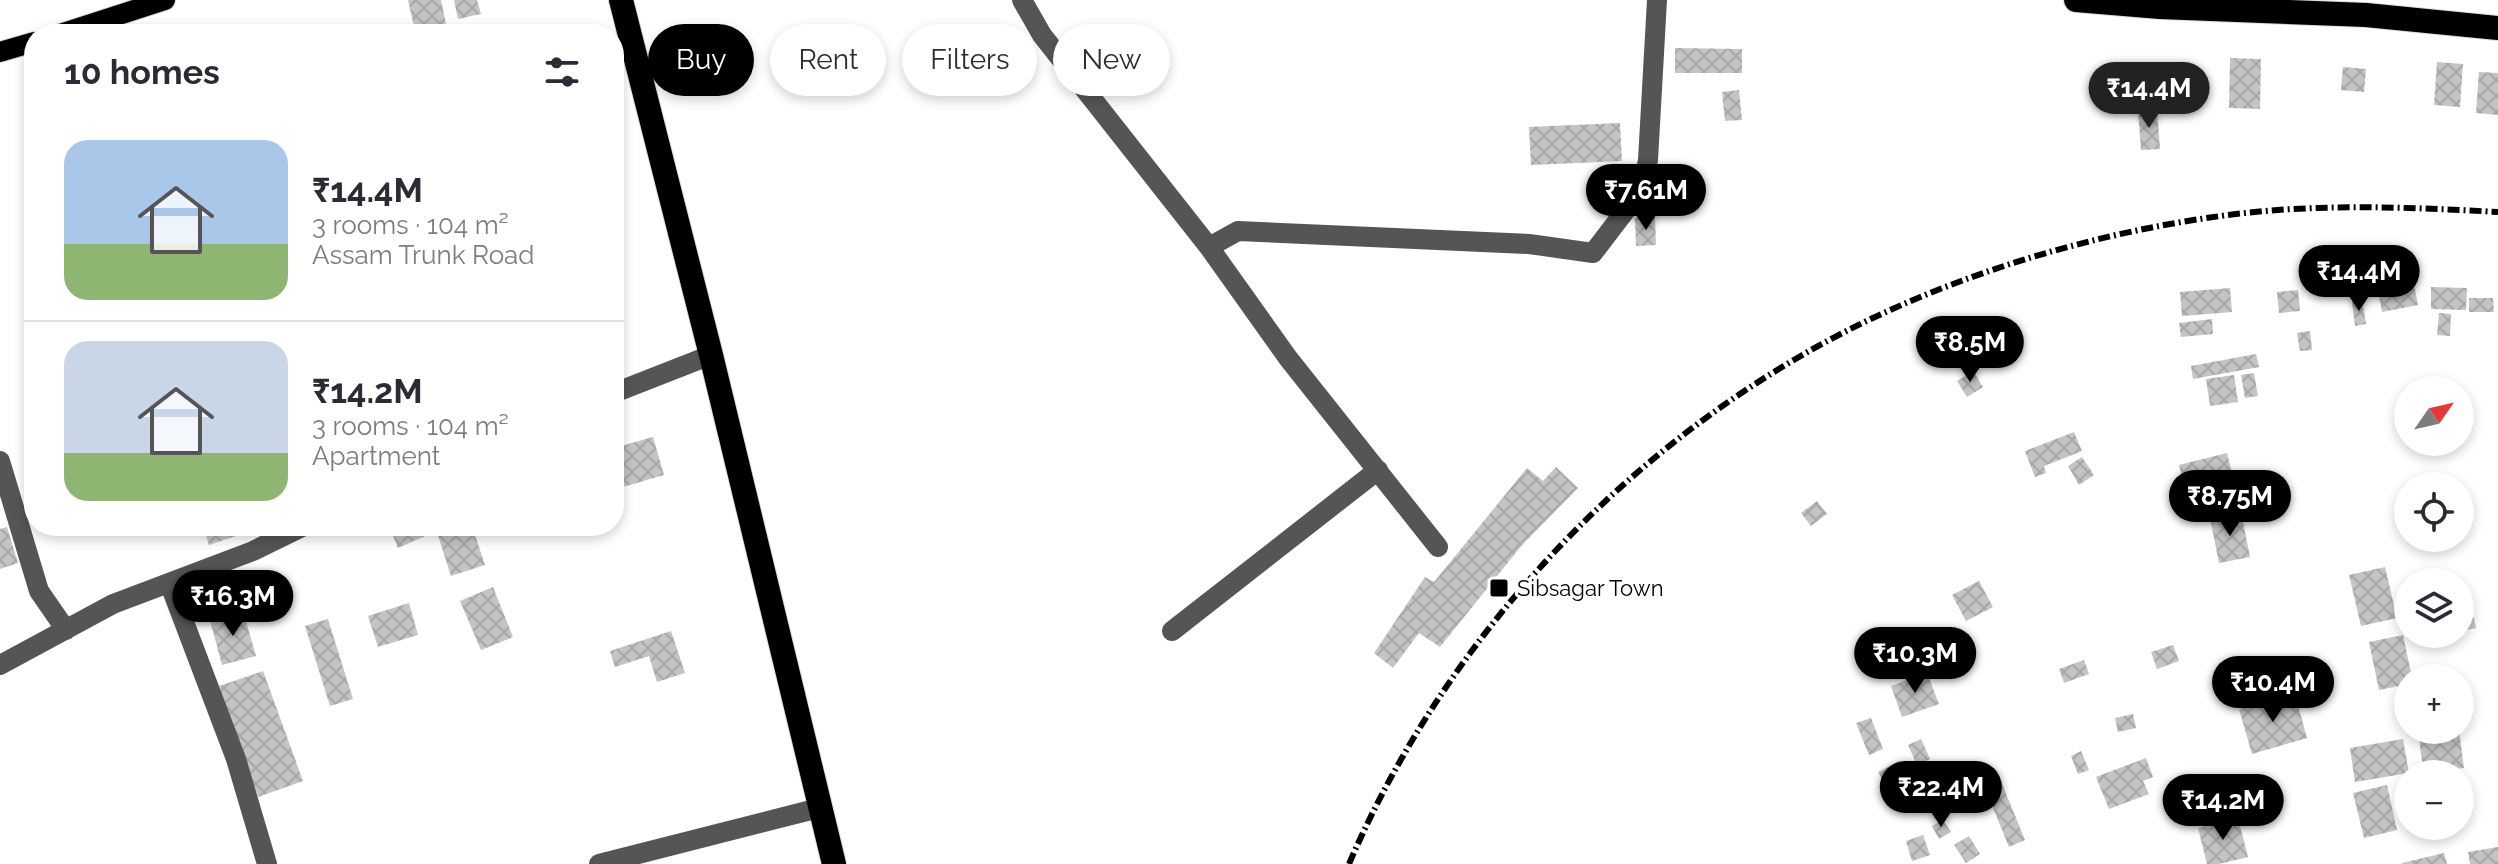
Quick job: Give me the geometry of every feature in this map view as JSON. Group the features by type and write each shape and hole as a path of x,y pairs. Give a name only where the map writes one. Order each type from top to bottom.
{"highway":[{"path":"621,0 711,355 834,864"},
{"path":"2076,0 2365,8 2498,28"}],"main road":[{"path":"91,24 165,0"},
{"path":"0,52 24,45"}],"street":[{"path":"1022,0 1042,35 1209,247 1288,358 1438,547"},
{"path":"1209,247 1238,231 1529,244 1593,253 1642,189 1648,160 1657,0"},
{"path":"624,389 711,355"},
{"path":"0,461 39,591 66,630"},
{"path":"1172,631 1378,470"},
{"path":"0,665 113,604 170,585 284,536"},
{"path":"170,585 236,759 267,864"},
{"path":"599,864 819,808"}],"building":[{"path":"408,0 441,0 446,24 413,24"},
{"path":"454,0 477,0 481,14 458,19"},
{"path":"1675,48 1742,49 1742,73 1675,73"},
{"path":"2230,58 2261,59 2260,109 2229,108"},
{"path":"2437,62 2463,64 2460,107 2434,105"},
{"path":"2343,67 2366,69 2364,92 2341,90"},
{"path":"2479,72 2498,73 2498,115 2476,113"},
{"path":"1739,90 1742,120 1725,121 1722,92"},
{"path":"2157,109 2160,149 2141,150 2138,110"},
{"path":"1620,123 1622,161 1531,165 1529,127"},
{"path":"1655,217 1656,245 1636,246 1635,218"},
{"path":"2414,284 2418,305 2382,312 2378,291"},
{"path":"2431,287 2467,288 2466,310 2431,309"},
{"path":"2230,288 2232,312 2182,316 2180,292"},
{"path":"2298,290 2300,311 2279,313 2277,292"},
{"path":"2469,298 2493,298 2494,312 2469,312"},
{"path":"2362,300 2366,324 2355,326 2352,302"},
{"path":"2439,313 2451,314 2450,336 2437,335"},
{"path":"2212,319 2213,334 2181,337 2179,323"},
{"path":"2310,331 2312,350 2300,351 2297,333"},
{"path":"2256,354 2259,367 2193,379 2191,366"},
{"path":"1973,371 1983,387 1967,397 1957,381"},
{"path":"2254,373 2258,396 2245,398 2241,375"},
{"path":"2234,375 2238,402 2210,406 2206,379"},
{"path":"2074,432 2082,451 2044,466 2046,473 2035,477 2025,451"},
{"path":"653,437 664,475 624,487 624,445"},
{"path":"2227,453 2233,477 2185,490 2179,465"},
{"path":"2082,457 2094,475 2079,485 2068,466"},
{"path":"1556,467 1578,488 1522,545 1440,647 1419,633 1393,668 1374,653 1425,577 1434,582 1527,468 1543,481"},
{"path":"2233,485 2237,502 2194,512 2190,494"},
{"path":"1817,501 1827,514 1811,526 1801,513"},
{"path":"2241,512 2250,557 2219,563 2210,518"},
{"path":"7,527 18,563 0,569 0,529"},
{"path":"206,536 235,536 209,545"},
{"path":"393,536 425,536 398,548"},
{"path":"438,536 475,536 485,565 451,576"},
{"path":"2385,567 2394,619 2361,626 2349,575"},
{"path":"1979,581 1993,607 1966,621 1952,595"},
{"path":"493,587 513,637 481,650 460,601"},
{"path":"409,603 418,635 378,647 368,616"},
{"path":"243,611 256,656 222,665 210,620"},
{"path":"328,619 353,699 330,706 305,626"},
{"path":"671,631 685,673 657,682 649,656 615,667 610,651"},
{"path":"2394,637 2394,648 2406,648 2409,664 2394,664 2394,687 2379,690 2369,642"},
{"path":"2173,645 2179,661 2157,669 2151,652"},
{"path":"2084,660 2089,674 2064,683 2059,669"},
{"path":"263,671 303,781 258,797 219,686"},
{"path":"1927,673 1939,704 1902,717 1891,686"},
{"path":"2295,694 2307,738 2252,754 2239,709"},
{"path":"2133,714 2136,728 2118,732 2115,718"},
{"path":"1871,718 1883,749 1869,755 1856,723"},
{"path":"1921,739 1930,759 1917,765 1908,745"},
{"path":"2394,741 2394,744 2404,744 2407,760 2394,760 2394,776 2355,782 2350,748"},
{"path":"2420,744 2461,744 2463,760 2422,760"},
{"path":"2081,751 2089,770 2078,774 2071,756"},
{"path":"2146,758 2153,777 2143,781 2149,794 2109,809 2096,777"},
{"path":"1899,761 1910,781 1889,792 1878,772"},
{"path":"1998,774 2025,840 2009,847 1982,781"},
{"path":"1925,776 1936,797 1921,804 1910,783"},
{"path":"2387,785 2394,831 2364,838 2353,793"},
{"path":"2238,818 2248,857 2207,864 2198,828"},
{"path":"1943,820 1951,832 1939,839 1932,826"},
{"path":"1923,835 1930,855 1912,861 1906,841"},
{"path":"1969,836 1980,854 1966,863 1954,845"},
{"path":"2498,847 2498,864 2470,864 2468,852"},
{"path":"2444,853 2447,864 2402,864 2402,863"}],"railway":[{"path":"1349,864 1386,787 1429,712 1479,642 1534,575 1593,513 1658,455 1727,403 1799,357 1897,307 1950,285 2003,266 2113,236 2221,216 2290,209 2394,208 2498,212"}],"place":[{"name":"Sibsagar Town","path":"1499,588"}]}
